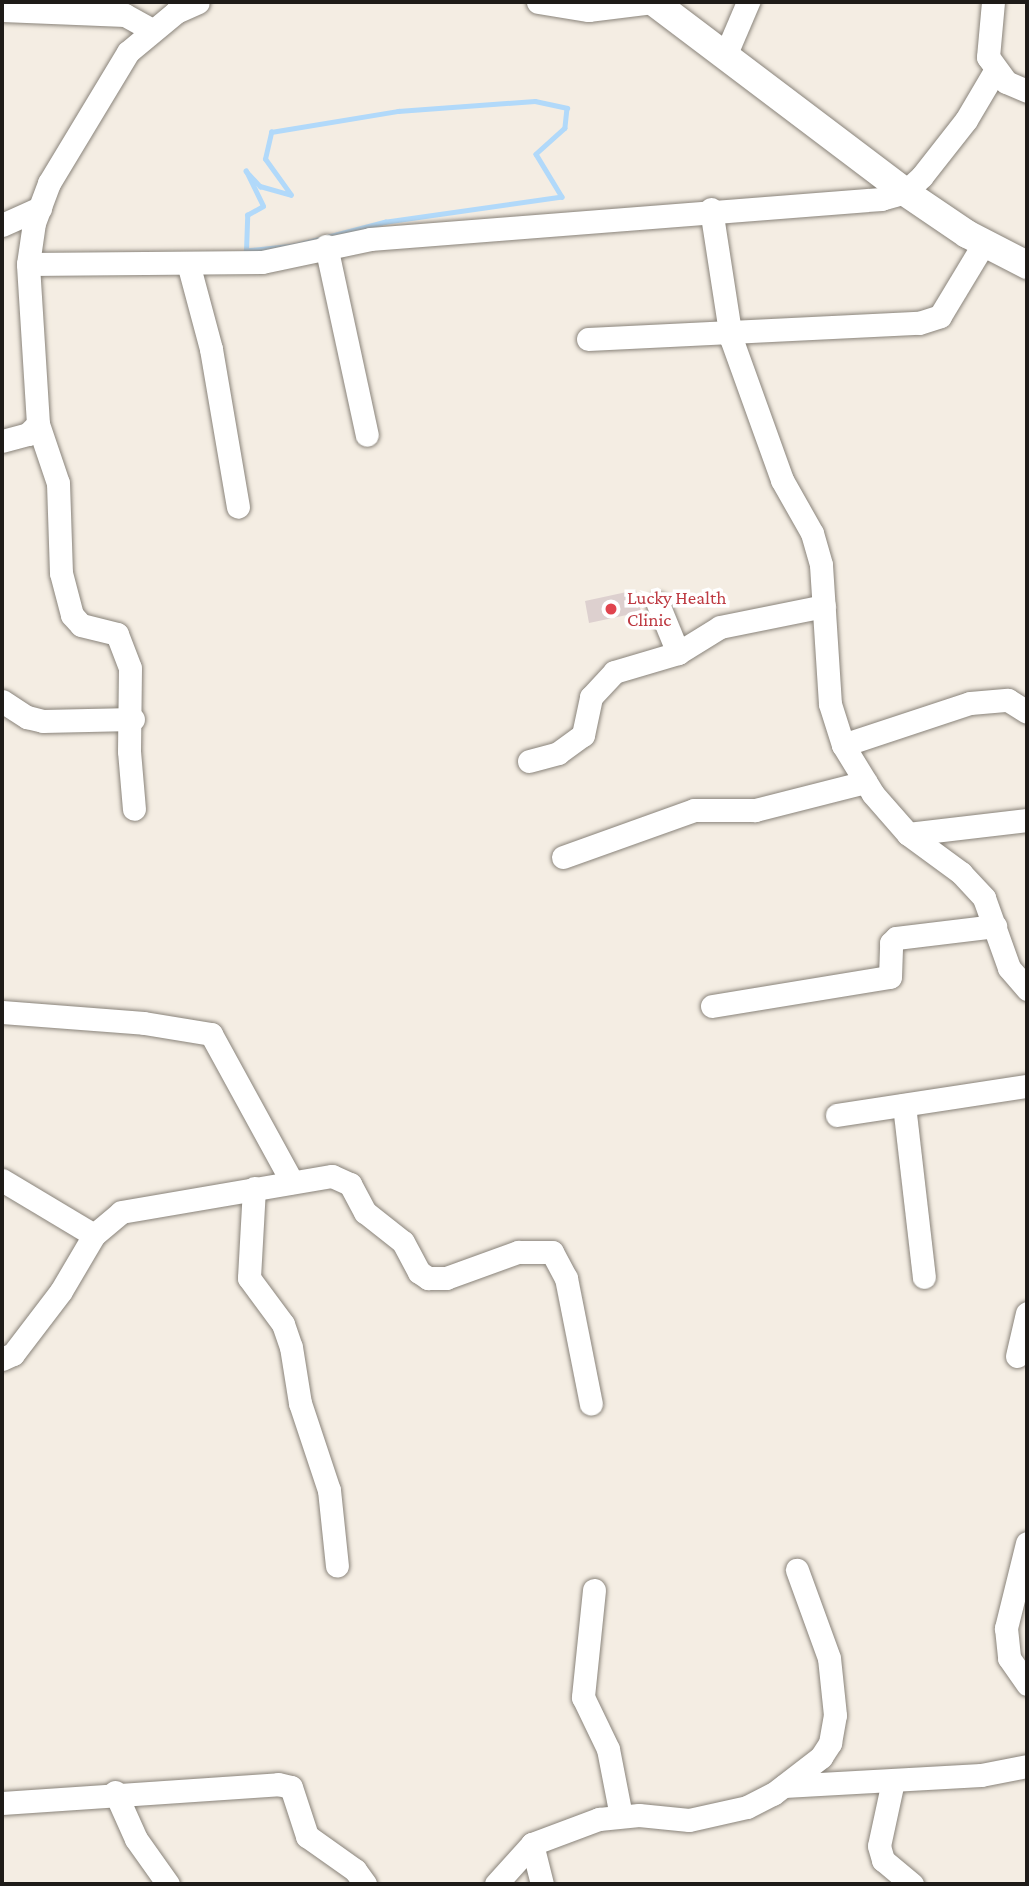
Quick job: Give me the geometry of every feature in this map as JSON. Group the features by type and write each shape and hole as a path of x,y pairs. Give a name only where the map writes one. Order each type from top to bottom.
{"main road":[{"path":"654,2 905,192 984,243 1027,265"}],"street":[{"path":"134,809 129,751 133,684 121,639 110,630 80,625 72,615 61,573 58,483 38,424 27,264 40,208 49,183 128,52 152,30 198,2"},
{"path":"538,2 608,10 654,2"},
{"path":"725,56 748,2"},
{"path":"993,2 989,57 995,71 1027,92"},
{"path":"2,10 125,15 152,30"},
{"path":"27,264 262,262 326,246 370,239 710,209 850,202 905,192 966,120 995,71"},
{"path":"2,225 40,208"},
{"path":"710,209 729,330 782,480 813,533 824,606 830,704 843,745 866,782 908,834 974,884 995,926 1009,968 1027,989"},
{"path":"587,338 931,320 951,303 984,243"},
{"path":"326,246 367,435"},
{"path":"188,263 211,349 238,507"},
{"path":"2,441 29,434 38,424"},
{"path":"658,604 678,653"},
{"path":"529,761 558,753 583,735 592,697 602,681 614,672 678,653 720,627 824,606"},
{"path":"843,745 971,703 1008,700 1027,712"},
{"path":"2,701 27,717 43,721 133,719"},
{"path":"563,858 694,810 755,810 866,782"},
{"path":"908,834 1027,820"},
{"path":"712,1006 890,977 891,943 896,938 995,926"},
{"path":"2,1012 155,1024 211,1034 292,1182"},
{"path":"837,1115 1027,1086"},
{"path":"904,1105 924,1277"},
{"path":"2,1359 13,1354 47,1311 94,1234 121,1212 292,1182 342,1178 365,1212 402,1242 419,1272 428,1278 446,1278 518,1252 552,1252 566,1278 591,1404"},
{"path":"2,1180 94,1234"},
{"path":"254,1188 249,1278 283,1324 291,1348 300,1403 329,1490 337,1566"},
{"path":"1017,1356 1027,1313"},
{"path":"1027,1543 1006,1628 1009,1658 1027,1684"},
{"path":"496,1884 532,1844 599,1819 621,1816 704,1818 747,1807 784,1786 821,1757 830,1743 835,1715 823,1634 797,1570"},
{"path":"594,1590 583,1697 608,1749 621,1816"},
{"path":"784,1786 981,1775 1027,1766"},
{"path":"893,1781 879,1846 883,1860 912,1884"},
{"path":"2,1803 115,1792 278,1783 291,1787 307,1836 355,1870 365,1884"},
{"path":"115,1792 136,1839 168,1884"},
{"path":"532,1844 542,1884"}],"building":[{"path":"636,590 641,612 589,623 585,601"}],"waterway":[{"path":"535,101 567,108 565,128 536,154 562,197 386,222 294,246 246,251 247,215 263,206 246,171 260,186 291,195 265,159 271,132 398,111 535,101"}],"place":[{"name":"Lucky Health Clinic","path":"611,609"}]}
